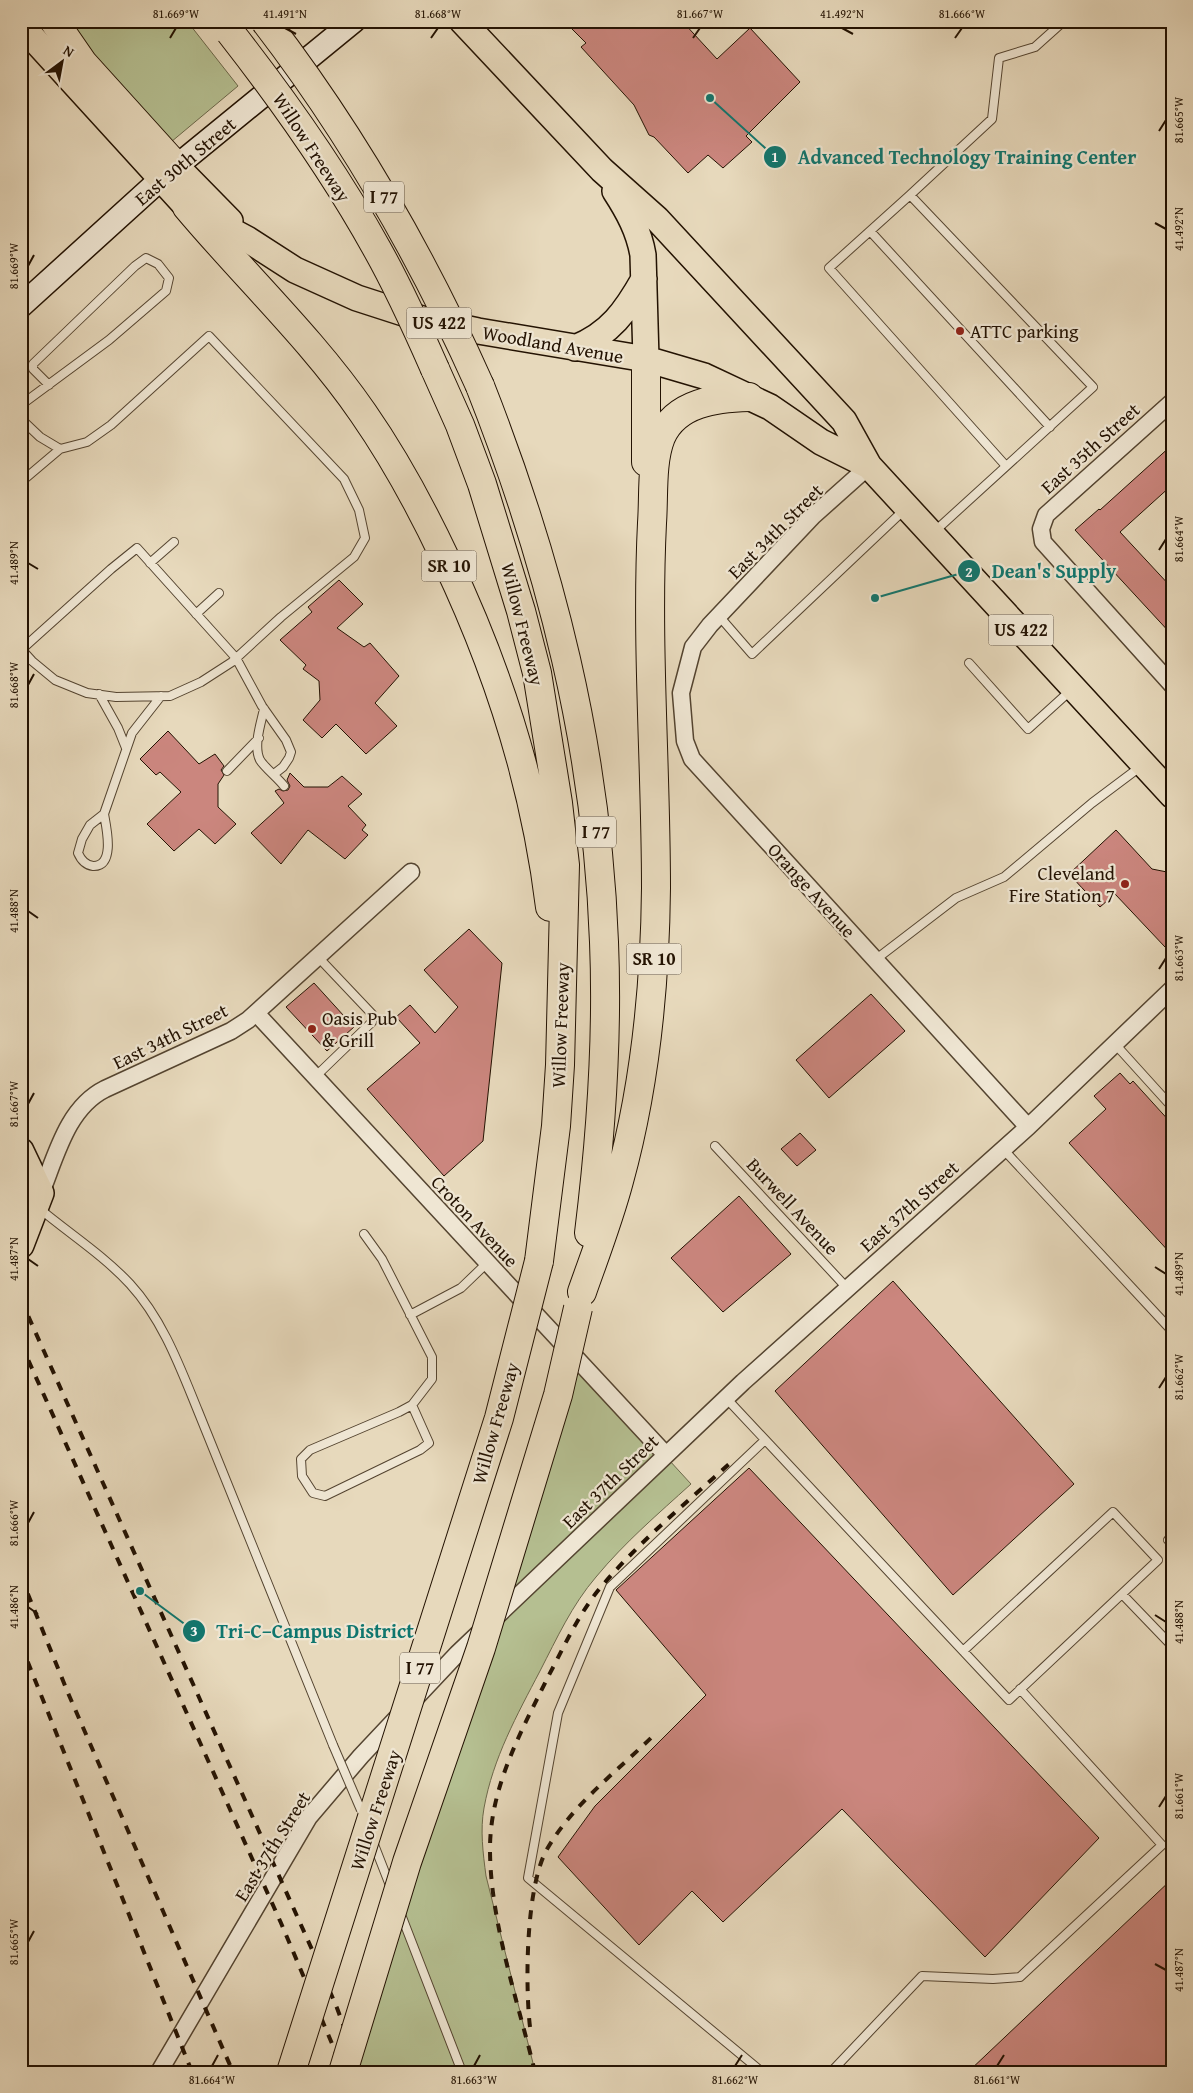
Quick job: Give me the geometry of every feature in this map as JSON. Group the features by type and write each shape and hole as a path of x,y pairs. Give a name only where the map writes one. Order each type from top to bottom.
{"highway":[{"path":"54,21 89,70 170,173"},
{"name":"Willow Freeway","path":"265,21 328,108 374,180 428,276 480,386 521,493 557,617 572,682 594,812 604,942 605,1016 600,1124 580,1300 558,1396 481,1648 407,1862 343,2072"},
{"name":"Willow Freeway","path":"226,27 268,80 308,138 368,233 406,305 460,426 485,493 519,602 536,673 556,785 564,865 560,1066 556,1126 539,1262 499,1418 291,2072"},
{"name":"SR 10","path":"188,207 303,339 362,412 412,492 456,581 481,639 520,750 535,812 546,878 561,996"},
{"name":"SR 10","path":"580,1300 619,1182 628,1142 642,1069 654,959 656,886 651,544 646,473 646,359"},
{"path":"651,544 656,458 661,438 666,428 678,415 695,405 719,398 749,397"}],"main road":[{"name":"East 30th Street","path":"21,306 170,173 354,21"},
{"name":"Woodland Avenue","path":"462,21 602,170 657,219 844,421 869,466 1172,795"},
{"name":"US 422","path":"21,25 170,173"},
{"name":"SR 10","path":"602,170 636,227 643,255 646,359"},
{"name":"Woodland Avenue","path":"170,173 188,207 247,239 295,270 324,284 385,308 449,325 646,359 704,376 790,419 821,442 869,466"},
{"path":"170,173 247,239"},
{"path":"574,348 593,340 614,323 644,279"},
{"path":"21,1151 39,1199 21,1245"}],"street":[{"name":"East 35th Street","path":"1172,402 1046,515 1041,528 1043,542 1172,685"},
{"name":"East 34th Street","path":"714,620 813,516 869,466"},
{"name":"Orange Avenue","path":"714,620 693,647 681,693 685,741 692,759 1028,1128"},
{"name":"East 34th Street","path":"39,1199 69,1126 78,1110 90,1098 105,1089 230,1031 256,1013 411,872"},
{"name":"East 37th Street","path":"159,2072 309,1817 361,1756 457,1654 726,1398 1028,1128 1172,989"},
{"name":"Croton Avenue","path":"256,1013 666,1455"}],"lane":[{"path":"1006,466 829,268 992,119 999,58 1035,47 1064,21"},
{"path":"910,195 1093,387 932,534"},
{"path":"870,231 1050,427"},
{"path":"21,405 49,385 109,340 166,291 169,278 158,264 146,258 135,266 33,364 33,369 49,385"},
{"path":"21,482 60,449 87,442 111,424 209,336 344,479 359,510 365,538 354,557 281,617 236,658 201,682 170,696 116,696 87,693 54,680 22,650 111,569 137,548 236,658 264,709 286,740 291,752 284,767 274,774"},
{"path":"21,419 40,437 60,449"},
{"path":"714,620 752,654 908,507"},
{"path":"150,563 174,542"},
{"path":"196,614 219,593"},
{"path":"968,663 1028,729 1074,688"},
{"path":"99,694 118,728 126,748"},
{"path":"104,814 109,840 107,853 101,864 95,866 88,865 78,853 82,839 90,825 104,814 132,733 161,696"},
{"path":"264,709 258,738 260,760 284,786"},
{"path":"227,771 258,738"},
{"path":"875,960 956,898 1004,877 1092,803 1143,764"},
{"path":"315,1077 372,1022 372,1014 318,957"},
{"path":"1115,1044 1172,1107"},
{"name":"Burwell Avenue","path":"715,1146 847,1288"},
{"path":"1003,1149 1172,1331"},
{"path":"39,1199 130,1284 158,1323 176,1357 361,1810 462,2072"},
{"path":"364,1234 382,1259 432,1357 432,1379 412,1405 310,1450 301,1460 302,1476 313,1493 325,1496 420,1450 428,1443 412,1405"},
{"path":"410,1315 461,1288 487,1263"},
{"path":"726,1398 765,1440 962,1650 1009,1700 1158,1560 1113,1512 962,1650"},
{"path":"762,2072 528,1878 558,1713 610,1587 765,1440"},
{"path":"1122,1594 1172,1646"},
{"path":"1020,1690 1162,1845"},
{"path":"831,2072 922,1976 993,1979 1020,1977 1162,1845 1172,1844"}],"green space":[{"path":"63,21 187,21 238,86 171,142"},
{"path":"571,1353 691,1484 607,1564 587,1588 565,1622 515,1720 493,1772 484,1808 483,1850 486,1876 535,2071 638,2072 343,2072"}],"building":[{"path":"564,21 682,21 717,59 750,28 800,82 746,136 752,142 723,168 708,155 688,173 654,137 649,135 634,105 581,47 586,43"},
{"path":"1172,445 1172,485 1120,532 1172,588 1172,635 1075,530"},
{"path":"339,580 363,604 337,628 364,647 370,643 399,676 375,703 397,726 366,754 336,724 322,738 303,720 320,700 319,681 303,669 306,665 280,640 312,612 308,607"},
{"path":"168,731 199,764 215,754 224,766 221,770 224,775 218,784 218,807 236,824 215,844 199,829 174,851 147,824 181,792 160,772 156,775 140,759"},
{"path":"290,773 304,787 328,787 342,776 362,794 348,806 366,825 362,830 368,835 345,859 308,830 281,864 251,833 284,803 275,791 279,789 283,791 288,790 290,786 287,780"},
{"name":"Cleveland Fire Station 7","path":"1116,830 1152,869 1172,873 1172,940 1165,947 1115,894 1100,907 1069,874"},
{"path":"469,929 502,963 483,1141 444,1176 367,1089 420,1043 396,1017 410,1005 435,1033 458,1007 424,970"},
{"path":"314,983 354,1027 327,1051 286,1007"},
{"path":"871,994 905,1031 829,1098 796,1060"},
{"path":"1120,1073 1130,1084 1133,1081 1172,1124 1172,1255 1069,1143 1106,1109 1094,1096"},
{"path":"800,1133 816,1150 797,1166 781,1149"},
{"path":"739,1196 791,1254 723,1312 671,1258"},
{"path":"893,1281 1074,1484 953,1595 775,1391"},
{"path":"749,1468 1099,1838 985,1957 842,1809 723,1922 692,1891 639,1945 558,1857 595,1806 706,1695 616,1590"},
{"path":"1172,1879 1172,2072 968,2072"}],"railway":[{"path":"21,1300 314,1954 361,2072"},
{"path":"21,1344 281,1923 344,2072"},
{"path":"535,2072 506,1961 491,1876 491,1826 495,1803 509,1759 549,1675 593,1597 616,1570 647,1539 729,1464"},
{"path":"21,1577 68,1693 233,2072"},
{"path":"21,1645 192,2072"},
{"path":"530,2027 528,1962 531,1912 534,1888 546,1851 556,1835 581,1804 652,1737"}],"place":[{"name":"Advanced Technology Training Center","path":"710,98"},
{"name":"ATTC parking","path":"960,331"},
{"name":"Dean's Supply","path":"875,598"},
{"name":"Cleveland Fire Station 7","path":"1125,884"},
{"name":"Oasis Pub & Grill","path":"312,1029"},
{"name":"Tri-C–Campus District","path":"140,1591"}]}
